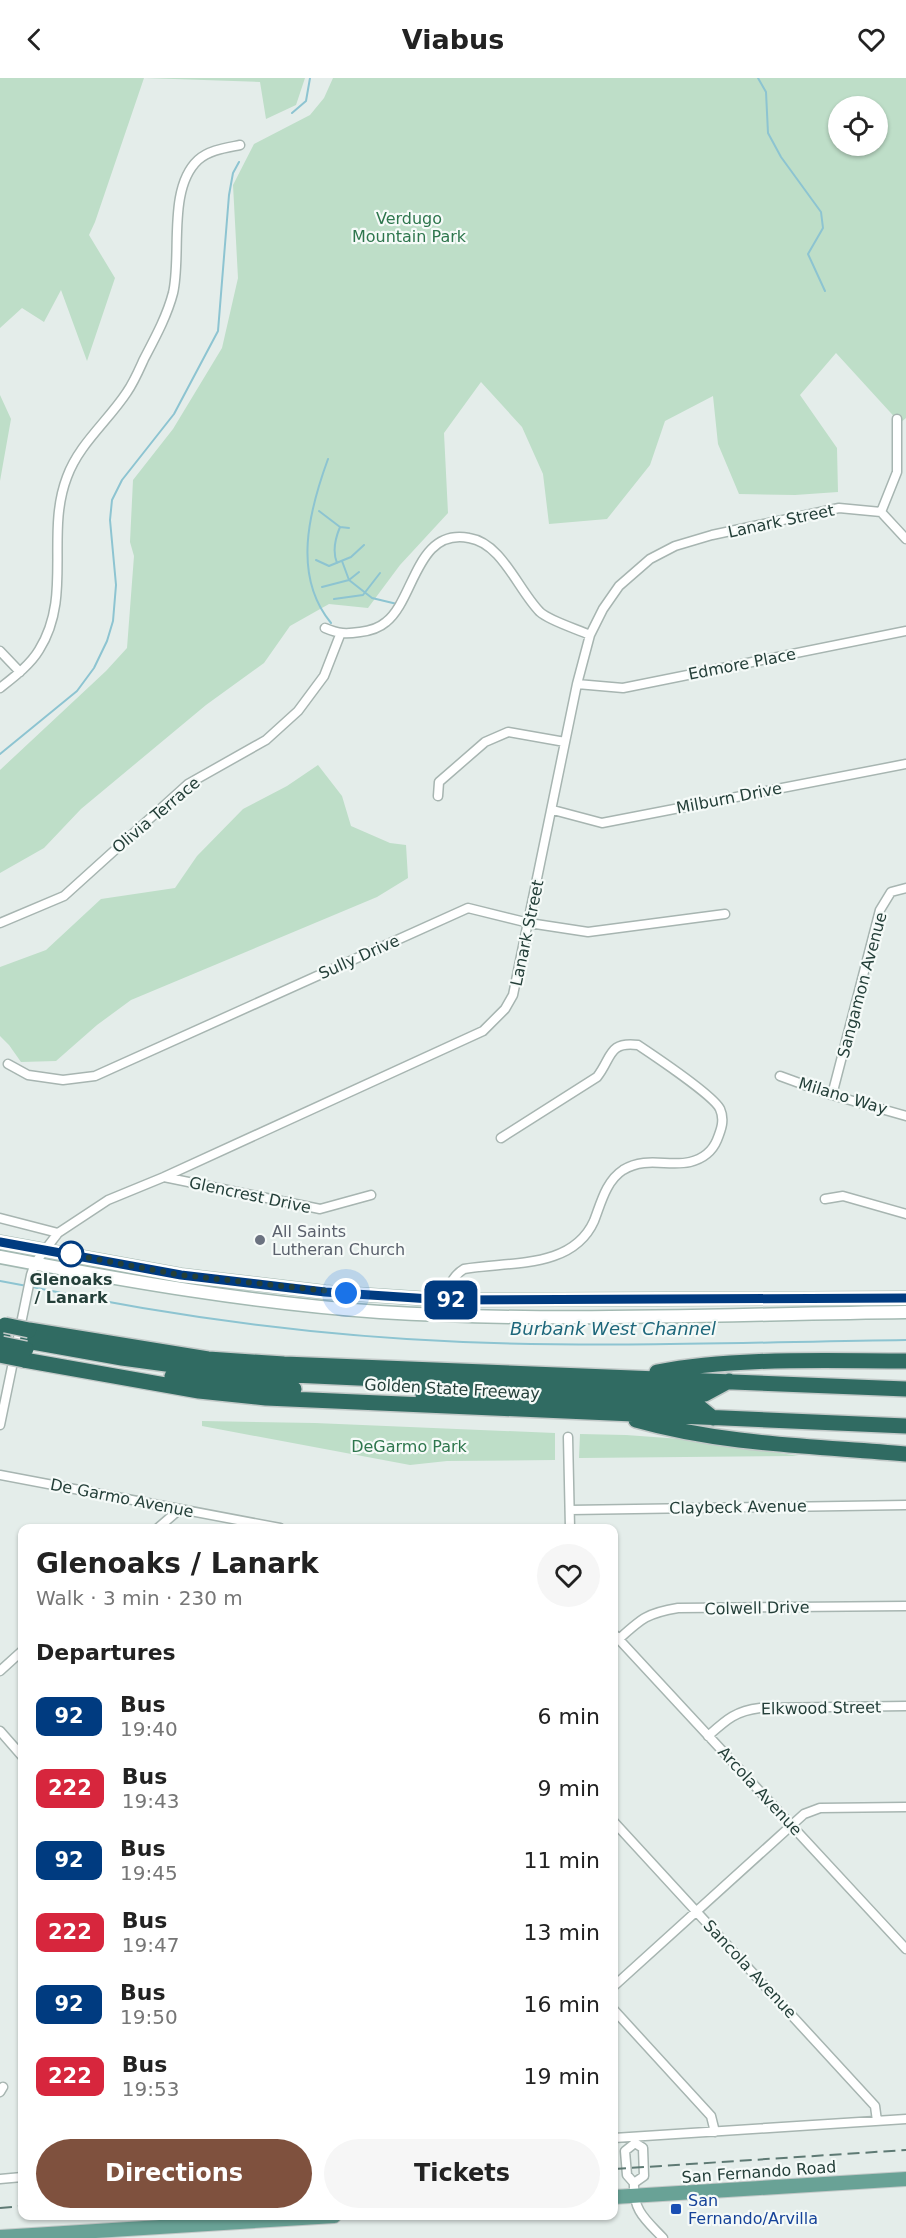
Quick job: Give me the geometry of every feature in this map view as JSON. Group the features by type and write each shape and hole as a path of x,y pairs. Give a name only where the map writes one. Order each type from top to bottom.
{"highway":[{"name":"Golden State Freeway","path":"1,1338 199,1391 266,1398 906,1426"},
{"name":"Golden State Freeway","path":"1,1338 26,1345 284,1364 906,1389"},
{"path":"26,1345 254,1374 705,1394 729,1381"},
{"path":"26,1345 141,1372 245,1385 411,1395 697,1405 713,1418"},
{"path":"634,1377 687,1366 906,1361"},
{"path":"616,1414 677,1431 807,1448 906,1454"}],"main road":[{"path":"0,1242 181,1275 325,1292 446,1300 906,1298"},
{"path":"0,1257 33,1269 193,1292 379,1311 519,1317 906,1312"},
{"path":"780,1299 780,1314"},
{"name":"San Fernando Road","path":"618,2196 634,2190 906,2179"},
{"path":"0,2237 270,2220"}],"street":[{"path":"0,688 20,672 38,652 51,628 57,605 57,514 67,476 80,451 128,392 162,324 174,291 182,190 191,169 198,159 216,150 240,145"},
{"path":"897,419 897,472 881,512 906,539"},
{"name":"Lanark Street","path":"0,1425 25,1297 33,1269 58,1233 108,1200 164,1177 483,1031 499,1016 513,995 553,810 577,684 590,635 603,609 620,586 650,559 675,546 712,535 839,508 881,512"},
{"path":"325,628 340,635 366,631 387,621 395,611 424,557 440,543 462,537 481,540 492,549 541,613 590,635"},
{"name":"Edmore Place","path":"577,684 623,687 906,631"},
{"name":"Olivia Terrace","path":"0,923 64,896 188,784 266,740 298,711 324,676 340,635"},
{"path":"0,651 20,672"},
{"path":"438,796 439,782 485,742 508,732 565,742"},
{"name":"Milburn Drive","path":"553,810 602,823 906,764"},
{"name":"Sangamon Avenue","path":"832,1095 880,910 891,892 906,888"},
{"name":"Sully Drive","path":"8,1064 28,1075 63,1080 95,1076 468,908 529,923 588,932 725,914"},
{"path":"445,1315 447,1291 454,1277 464,1269 549,1258 562,1254 574,1246 591,1226 612,1180 625,1169 659,1161 687,1163 703,1158 716,1143 723,1124 720,1108 667,1064 638,1045 627,1043 618,1045 610,1054 604,1069 597,1077 501,1138"},
{"name":"Milano Way","path":"780,1076 832,1095 906,1116"},
{"name":"Glencrest Drive","path":"164,1177 320,1209 370,1195"},
{"path":"825,1199 843,1196 906,1214"},
{"path":"0,1218 58,1233"},
{"path":"568,1437 570,1524"},
{"name":"De Garmo Avenue","path":"0,1475 259,1524"},
{"name":"Claybeck Avenue","path":"570,1510 906,1505"},
{"path":"163,1524 180,1509"},
{"name":"Colwell Drive","path":"618,1635 657,1611 678,1608 906,1606"},
{"name":"Arcola Avenue","path":"618,1638 906,1949"},
{"path":"0,1671 18,1655"},
{"name":"Elkwood Street","path":"708,1736 728,1718 744,1710 906,1706"},
{"path":"0,1731 18,1751"},
{"path":"618,1982 804,1815 820,1808 906,1808"},
{"name":"Sancola Avenue","path":"618,1826 876,2106 877,2121"},
{"path":"618,2014 711,2116 715,2132"},
{"path":"618,2138 635,2140 715,2132 906,2120"},
{"path":"635,2140 625,2151 627,2175 634,2190 637,2210 663,2238"},
{"path":"634,2190 645,2176 643,2148 635,2140"},
{"path":"0,2179 18,2177"}],"green space":[{"path":"0,78 144,78 89,235 115,278 87,361 61,290 44,322 22,308 0,328"},
{"path":"144,78 305,78 296,105 266,119 260,82"},
{"name":"Verdugo Mountain Park","path":"333,78 906,78 906,418 900,423 836,353 800,395 837,448 838,492 795,495 739,494 718,444 713,396 665,421 650,465 607,519 549,524 543,474 522,427 481,382 444,433 448,513 400,565 368,608 329,604 290,626 264,663 206,705 81,809 44,848 0,873 0,770 106,671 127,648 134,556 130,542 133,480 173,429 222,348 238,278 233,185 254,144 310,115 324,98"},
{"path":"0,395 11,419 0,481"},
{"path":"318,765 342,796 351,826 390,843 406,845 408,878 377,897 131,1000 97,1025 56,1061 21,1062 0,1036 0,967 46,950 101,899 175,888 197,856 243,809 287,786"},
{"name":"DeGarmo Park","path":"202,1421 315,1423 555,1433 555,1460 447,1461 410,1465 202,1426"},
{"path":"580,1434 695,1440 799,1456 579,1458"}],"waterway":[{"path":"292,113 306,101 310,78"},
{"path":"758,78 766,92 768,133 781,157 821,212 823,228 808,254 825,291"},
{"path":"0,754 77,691 94,668 107,641 113,621 116,585 110,520 112,500 122,480 174,414 218,331 229,195 233,173 239,162"},
{"path":"328,459 310,521 308,564 311,585 319,605 331,623"},
{"path":"319,511 340,527 349,528"},
{"path":"337,563 335,545 340,527"},
{"path":"316,560 329,566 351,557 364,545"},
{"path":"342,561 349,580 372,598 397,604"},
{"path":"322,587 349,580 359,572"},
{"path":"334,599 363,595 380,573"},
{"name":"Burbank West Channel","path":"0,1281 27,1286"},
{"name":"Burbank West Channel","path":"32,1287 85,1298 246,1324 409,1339 518,1344 906,1340"}],"railway":[{"path":"618,2169 906,2150"},
{"path":"0,2208 18,2206"}],"bus line":[{"name":"92","path":"0,1242 181,1275 325,1292 446,1300 906,1298"}],"place":[{"name":"All Saints Lutheran Church","path":"260,1240"},
{"name":"Glenoaks / Lanark","path":"71,1254"},
{"name":"San Fernando/Arvilla","path":"676,2209"}],"route":[{"path":"71,1254 64,1253 181,1275 346,1293"}]}
